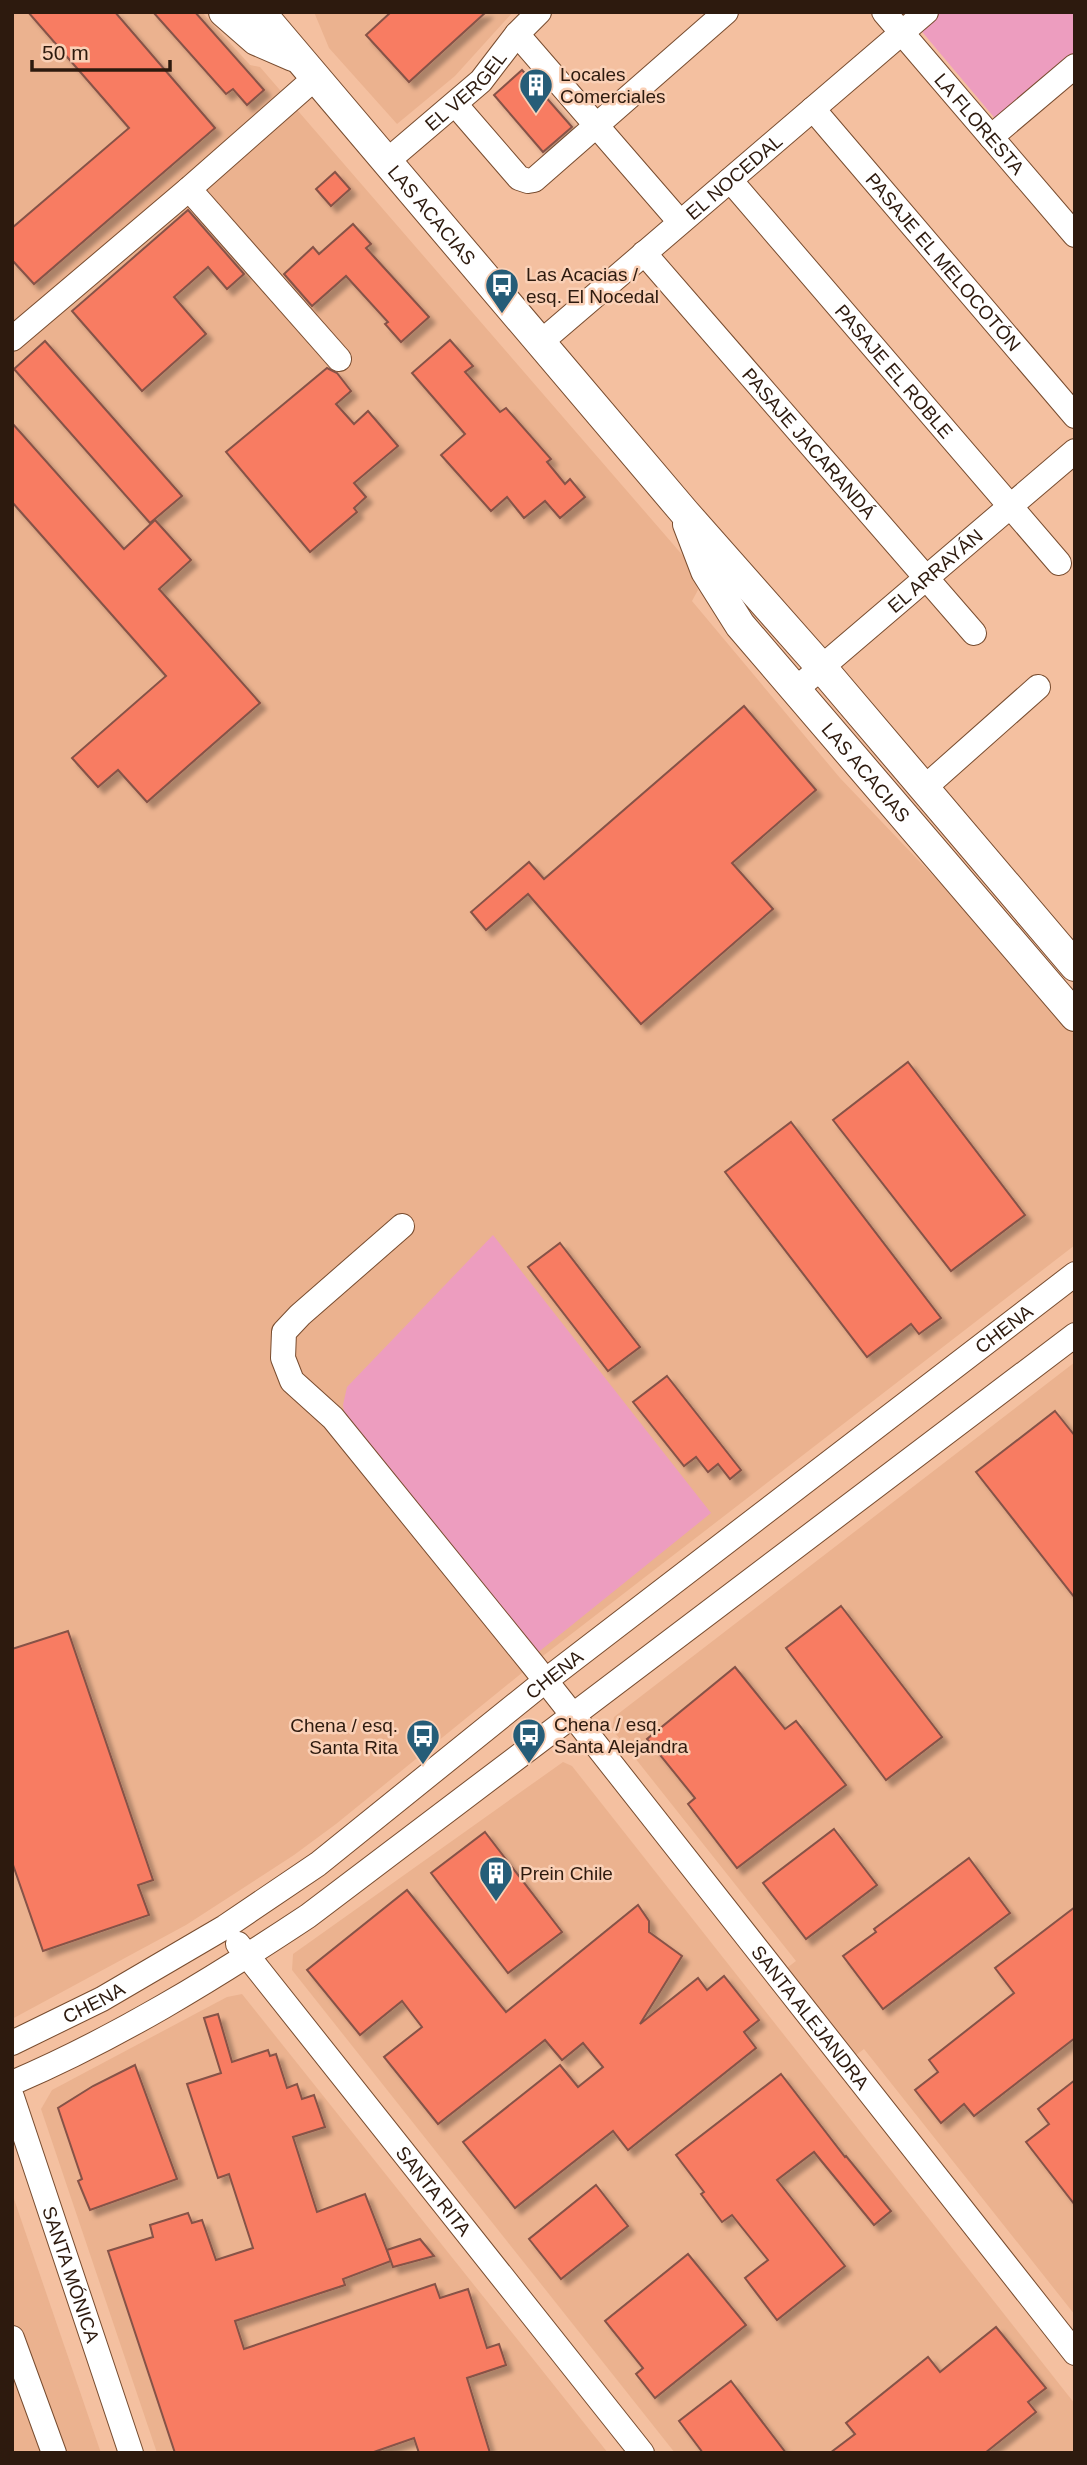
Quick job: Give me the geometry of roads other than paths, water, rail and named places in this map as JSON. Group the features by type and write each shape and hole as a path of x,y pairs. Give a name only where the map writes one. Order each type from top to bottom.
{"main road":[{"path":"225,12 235,24 256,40 307,68"},
{"name":"LAS ACACIAS","path":"260,12 685,513 822,668 1075,966"},
{"path":"284,12 307,68"},
{"name":"LAS ACACIAS","path":"685,513 706,571 726,607 1075,1016"}],"street":[{"name":"EL VERGEL","path":"386,162 481,80 517,34 539,12"},
{"path":"455,104 519,178 528,181 540,177 726,12"},
{"name":"LA FLORESTA","path":"884,12 1075,235"},
{"name":"EL NOCEDAL","path":"541,342 926,12"},
{"path":"517,34 680,222"},
{"path":"991,137 1075,66"},
{"path":"12,339 190,189 307,68"},
{"name":"PASAJE EL MELOCOTÓN","path":"813,109 1075,416"},
{"name":"PASAJE EL ROBLE","path":"730,180 1059,564"},
{"path":"190,189 339,359"},
{"name":"PASAJE JACARANDÁ","path":"644,253 974,633"},
{"name":"EL ARRAYÁN","path":"795,690 1075,451"},
{"path":"923,789 1038,687"},
{"name":"SANTA ALEJANDRA","path":"402,1226 284,1332 282,1345 286,1370 301,1390 333,1418 545,1681 1075,2353"},
{"name":"CHENA","path":"12,2043 102,1998 225,1927 318,1864 545,1681 1075,1275"},
{"name":"CHENA","path":"12,2083 103,2042 248,1956 308,1916 1075,1335"},
{"name":"SANTA RITA","path":"225,1927 642,2453"},
{"name":"SANTA MÓNICA","path":"12,2097 131,2453"},
{"path":"12,2339 54,2453"}],"place":[{"name":"Locales Comerciales","path":"536,115"},
{"name":"Las Acacias / esq. El Nocedal","path":"502,315"},
{"name":"Chena / esq. Santa Alejandra","path":"529,1765"},
{"name":"Chena / esq. Santa Rita","path":"423,1766"},
{"name":"Prein Chile","path":"496,1903"}]}
